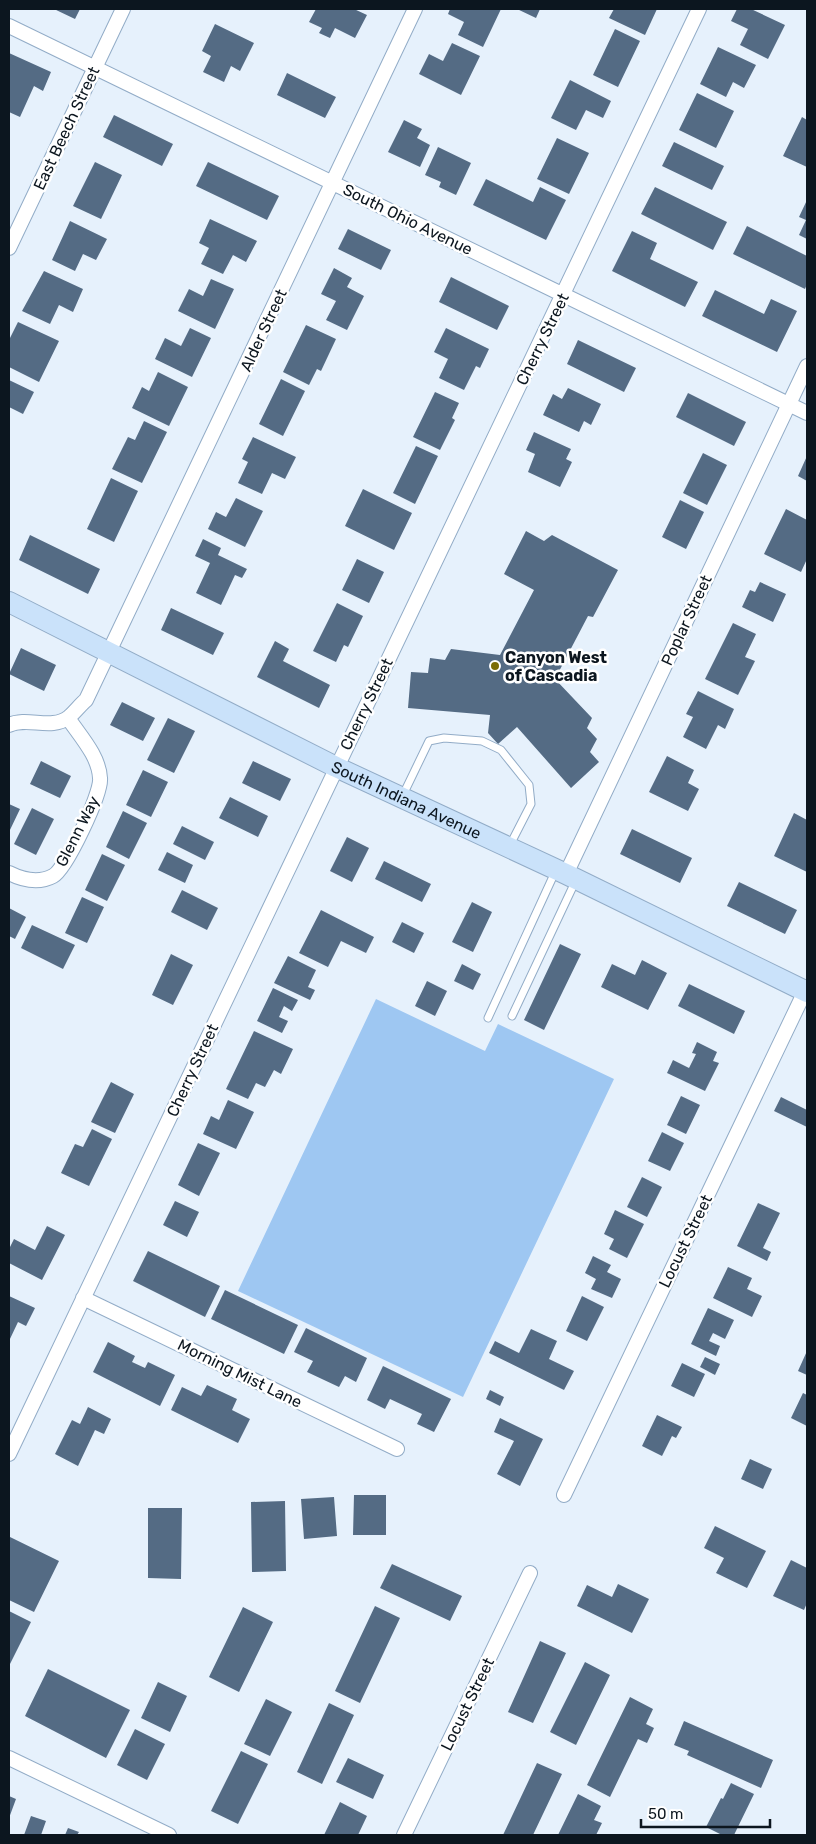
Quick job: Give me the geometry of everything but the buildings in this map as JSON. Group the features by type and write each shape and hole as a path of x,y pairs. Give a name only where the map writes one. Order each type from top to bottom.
{"main road":[{"name":"South Indiana Avenue","path":"9,602 336,767 807,990"}],"street":[{"name":"East Beech Street","path":"9,248 123,9"},
{"name":"Alder Street","path":"68,718 86,700 110,652 415,9"},
{"name":"Cherry Street","path":"9,1454 699,9"},
{"name":"South Ohio Avenue","path":"9,26 807,413"},
{"name":"Poplar Street","path":"566,875 807,366"},
{"path":"9,725 18,721 52,724 68,718"},
{"name":"Glenn Way","path":"9,873 20,879 38,881 54,876 65,862 96,796 101,781 99,765 68,718"},
{"name":"Locust Street","path":"564,1495 807,990"},
{"name":"Morning Mist Lane","path":"83,1298 397,1449"},
{"name":"Locust Street","path":"404,1835 530,1573"},
{"path":"9,1758 168,1835"}],"lane":[{"path":"402,797 429,741 444,738 482,741 501,750 529,786 531,804 509,848"},
{"path":"512,1016 566,875"},
{"path":"488,1018 566,875"}],"shaded area":[{"path":"376,999 485,1051 498,1024 614,1079 463,1397 238,1291"}],"place":[{"name":"Canyon West of Cascadia","path":"495,666"}]}
